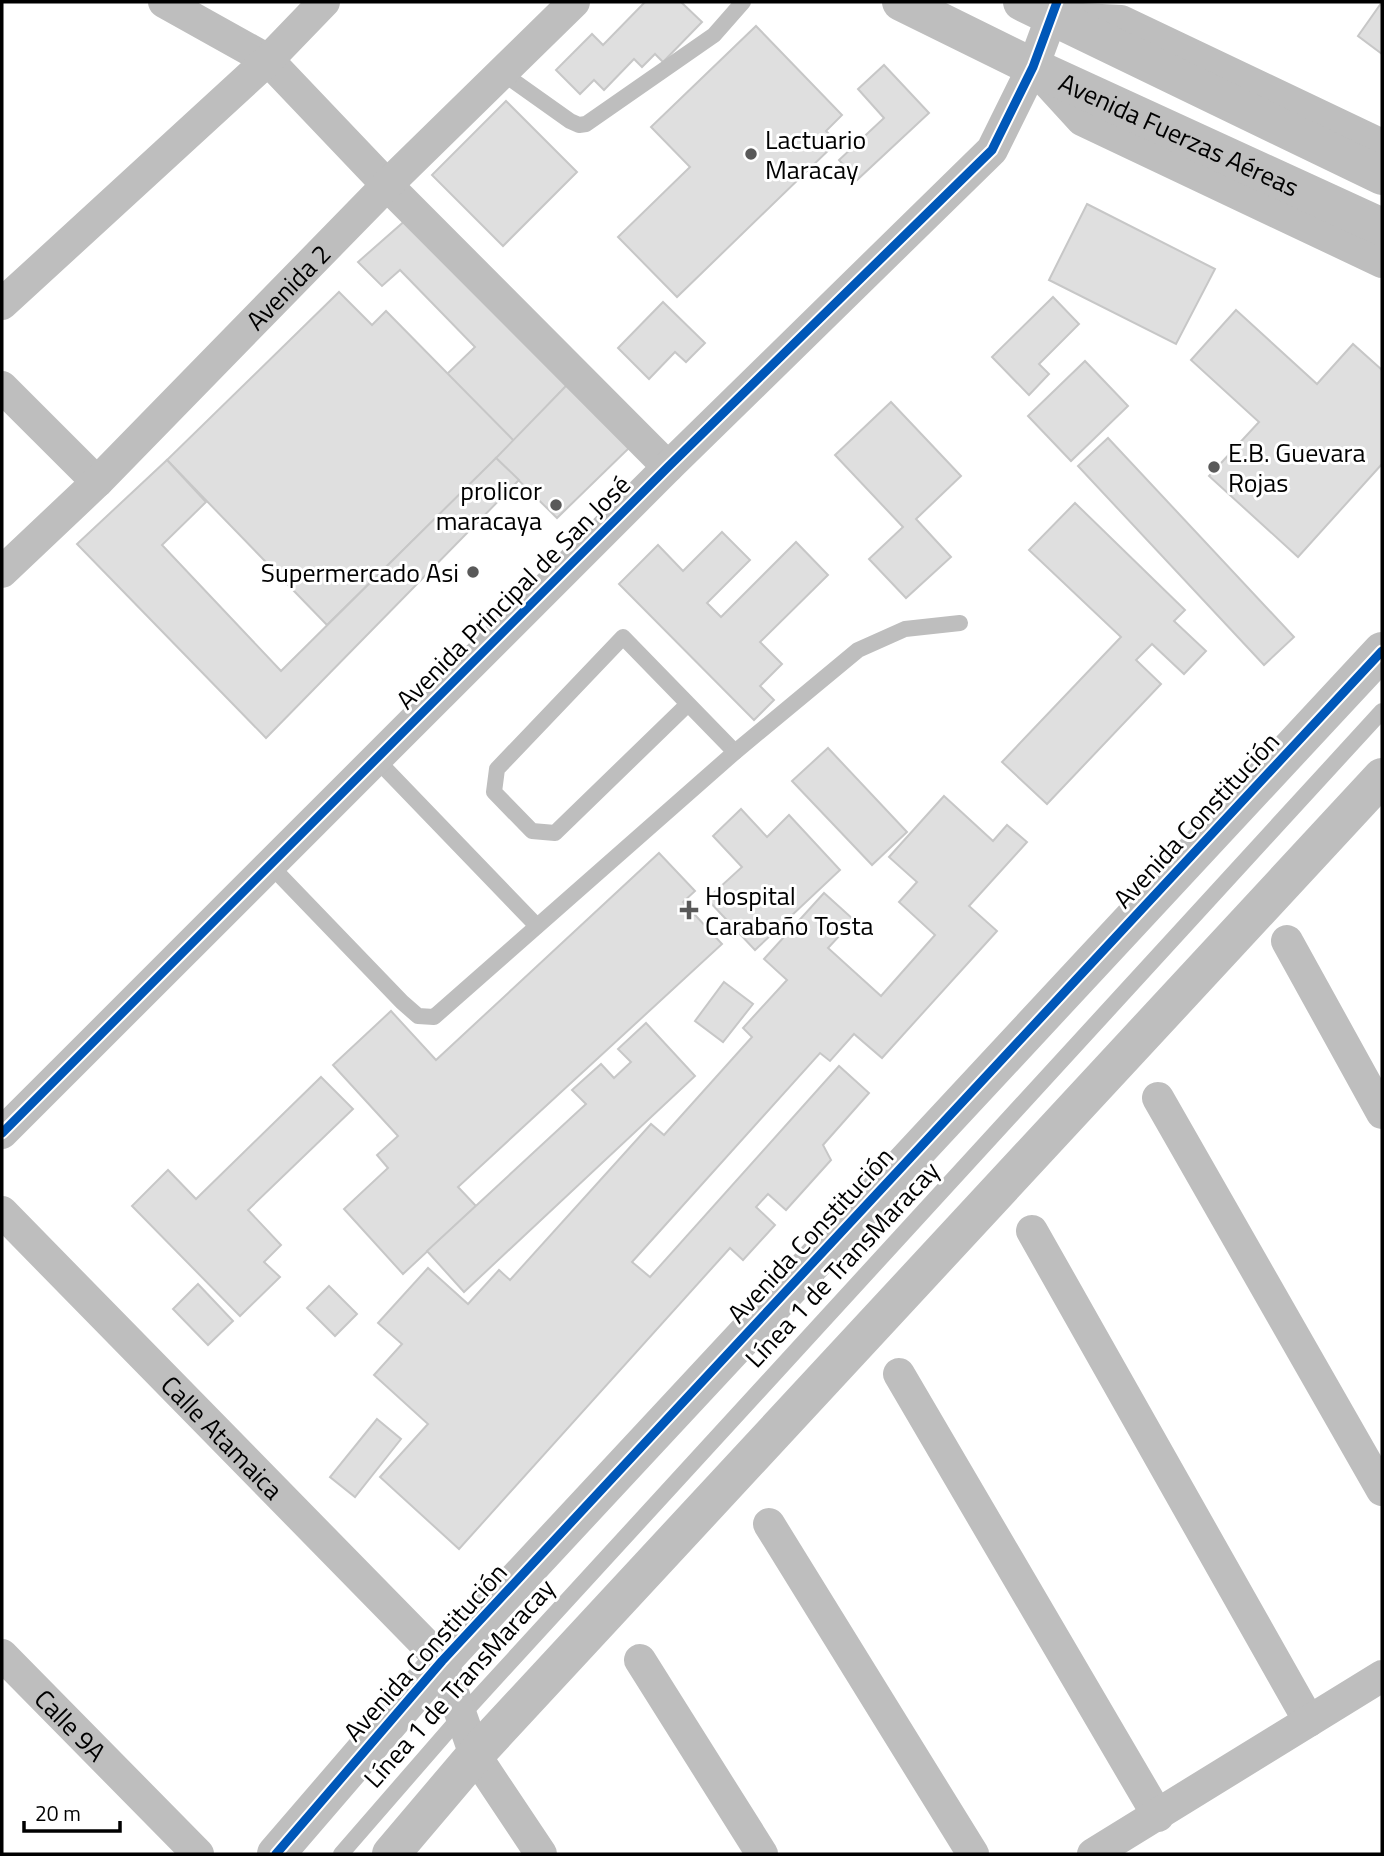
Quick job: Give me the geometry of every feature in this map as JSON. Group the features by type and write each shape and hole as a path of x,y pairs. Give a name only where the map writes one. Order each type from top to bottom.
{"street":[{"path":"164,2 268,60 387,185 668,467"},
{"path":"2,304 268,60 324,2"},
{"name":"Avenida 2","path":"2,572 97,482 387,185 574,2"},
{"name":"Avenida Fuerzas Aéreas","path":"901,2 1382,227"},
{"path":"1043,7 1122,21 1382,145"},
{"name":"Avenida Fuerzas Aéreas","path":"1043,7 1382,176"},
{"name":"Avenida Principal de San José","path":"2,1133 668,467 992,150 1033,66 1043,7"},
{"path":"1033,66 1082,120 1382,262"},
{"path":"2,387 97,482"},
{"name":"Avenida Constitución","path":"276,1854 442,1661 1382,651"},
{"path":"391,1854 475,1755 1382,777"},
{"path":"1287,941 1382,1113"},
{"path":"1158,1098 1382,1490"},
{"name":"Calle Atamaica","path":"2,1212 442,1661"},
{"path":"1032,1231 1310,1721"},
{"path":"899,1374 1158,1816"},
{"path":"769,1524 973,1854"},
{"name":"Calle 9A","path":"2,1655 198,1854"},
{"path":"640,1660 762,1854"},
{"path":"442,1661 475,1755 541,1854"},
{"path":"1093,1854 1382,1676"}],"lane":[{"path":"501,72 570,121 579,125 586,124 714,35 743,2"},
{"path":"270,865 418,1016 434,1017 735,752 858,650 905,629 960,624"},
{"path":"688,704 555,833 532,831 494,792 497,769 623,637 735,752"},
{"name":"Línea 1 de TransMaracay","path":"341,1854 461,1716 1382,711"},
{"path":"376,759 537,926"}],"building":[{"path":"645,2 681,2 702,22 663,62 655,54 642,67 634,59 604,90 594,80 580,94 556,70 592,34 603,45"},
{"path":"1382,2 1382,54 1358,36"},
{"name":"Lactuario Maracay","path":"756,26 842,115 826,131 837,142 677,297 618,237 690,167 651,127"},
{"path":"884,65 929,113 857,180 839,160 884,118 858,89"},
{"path":"506,101 577,172 503,246 432,175"},
{"path":"1087,204 1215,269 1176,344 1049,280"},
{"path":"407,219 567,385 514,441 447,374 475,347 400,270 382,286 358,262"},
{"path":"339,292 372,325 386,311 514,441 327,625 167,460"},
{"path":"1053,297 1079,324 1039,364 1049,374 1029,395 992,357"},
{"path":"663,302 705,343 686,362 675,352 649,379 618,348"},
{"path":"1236,310 1317,384 1353,344 1382,370 1382,464 1298,557 1209,476 1259,422 1191,360"},
{"path":"1085,361 1128,406 1071,461 1028,416"},
{"path":"567,385 630,447 557,518 496,458"},
{"path":"891,402 961,476 916,519 951,557 906,598 869,559 903,527 835,455"},
{"path":"1108,438 1294,637 1264,665 1078,466"},
{"path":"496,458 519,480 266,738 77,544 167,460 206,502 162,545 281,671"},
{"path":"1075,503 1185,610 1174,621 1206,651 1184,674 1152,644 1136,660 1161,684 1047,804 1002,762 1121,637 1029,550"},
{"path":"722,532 750,560 707,603 721,617 796,542 828,575 760,642 782,664 760,686 774,700 754,720 619,584 658,545 683,571"},
{"path":"828,748 907,832 872,865 792,781"},
{"path":"944,796 993,841 1007,825 1027,842 969,906 997,931 882,1058 854,1034 830,1061 820,1053 632,1262 650,1277 839,1066 869,1093 823,1145 831,1160 786,1210 768,1194 756,1207 775,1225 743,1260 730,1248 459,1549 380,1477 428,1424 374,1375 402,1344 378,1323 428,1268 468,1304 499,1270 510,1280 651,1124 664,1135 752,1037 743,1028 787,980 764,959 824,893 854,920 828,948 881,996 935,935 899,902 917,882 889,857"},
{"path":"741,809 767,837 789,815 840,870 755,950 707,899 742,867 713,836"},
{"path":"659,853 695,891 683,902 722,944 458,1187 476,1206 403,1274 344,1209 388,1168 377,1155 398,1136 333,1065 391,1011 436,1060"},
{"path":"724,982 753,1004 723,1042 695,1021"},
{"path":"646,1023 695,1076 464,1292 427,1251 586,1104 572,1090 601,1064 614,1078 631,1062 618,1049"},
{"path":"321,1077 353,1109 248,1210 281,1245 264,1262 280,1277 240,1316 132,1206 168,1170 196,1199"},
{"path":"198,1284 233,1321 208,1345 173,1309"},
{"path":"329,1286 357,1314 335,1336 307,1308"},
{"path":"377,1419 401,1439 355,1497 330,1477"}],"cycle path":[{"path":"2,1133 668,467 992,150 1033,67 1057,2"},
{"path":"276,1854 442,1661 1382,651"}],"place":[{"name":"Lactuario Maracay","path":"751,154"},
{"name":"E.B. Guevara Rojas","path":"1214,467"},
{"name":"prolicor maracaya","path":"556,505"},
{"name":"Supermercado Asi","path":"473,572"},
{"name":"Hospital Carabaño Tosta","path":"689,910"}]}
